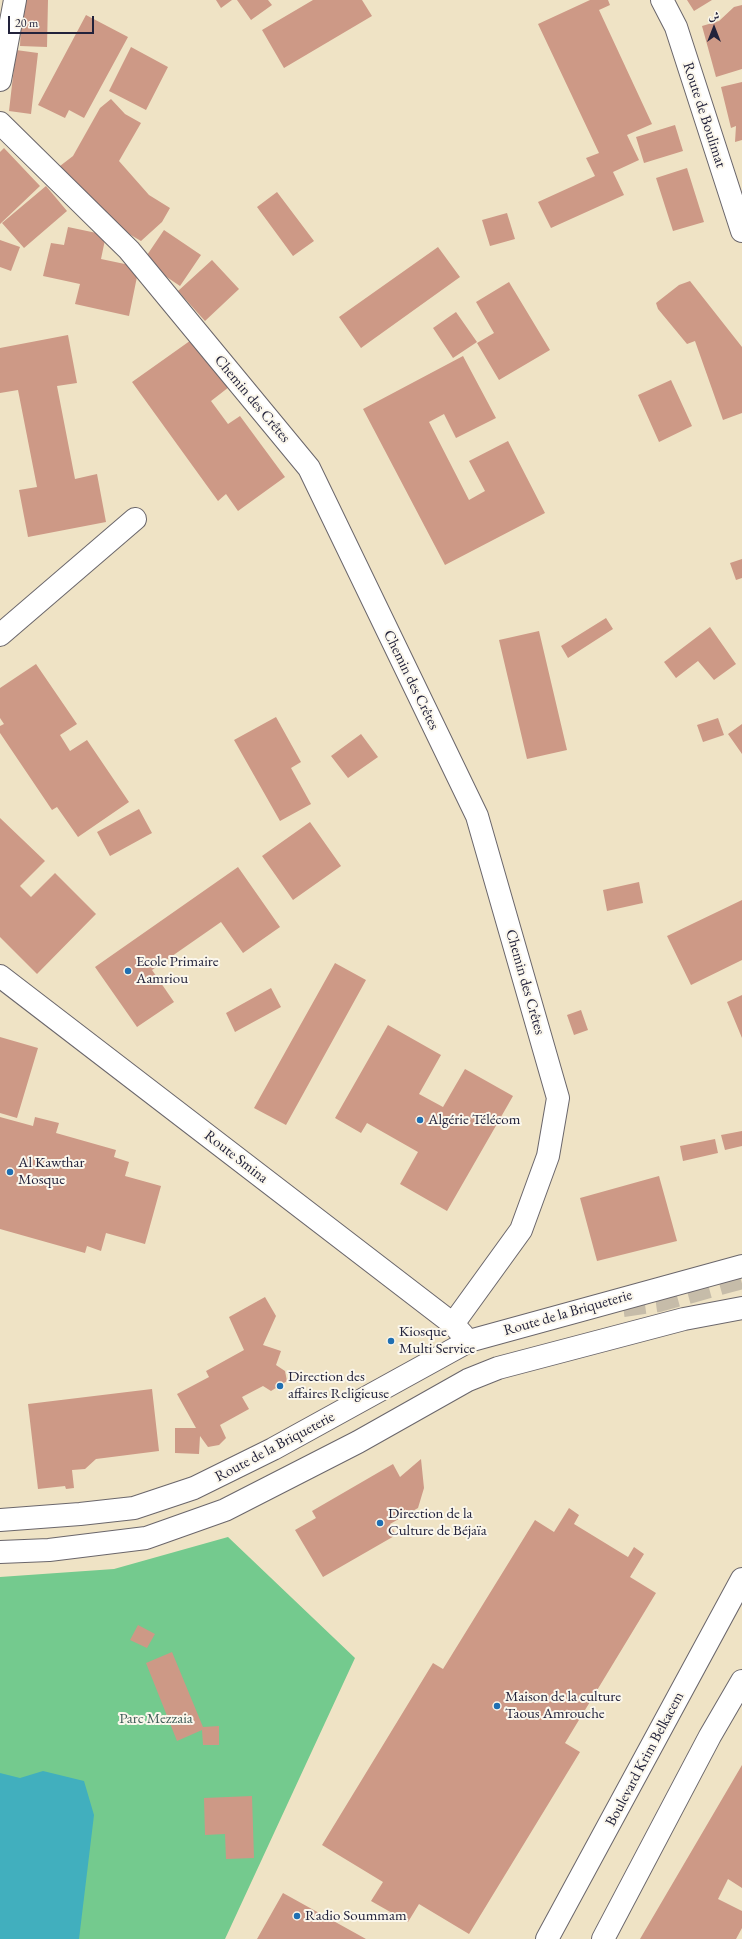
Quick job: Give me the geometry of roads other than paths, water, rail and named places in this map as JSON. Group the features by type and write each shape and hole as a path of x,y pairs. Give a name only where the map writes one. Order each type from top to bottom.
{"street":[{"path":"0,80 15,0"},
{"name":"Route de Boulimat","path":"662,0 676,27 742,231"},
{"name":"Chemin des Crêtes","path":"0,123 129,250 309,468 477,816 558,1098 548,1156 521,1230 453,1324"},
{"path":"0,634 135,519"},
{"name":"Route Smina","path":"0,976 453,1324 469,1341"},
{"name":"Route de la Briqueterie","path":"0,1520 134,1508 194,1488 273,1449 469,1341 742,1266"},
{"path":"0,1552 49,1550 146,1538 225,1510 358,1442 468,1380 498,1368 684,1319 742,1308"},
{"name":"Boulevard Krim Belkacem","path":"547,1939 742,1579"},
{"path":"603,1939 710,1736 742,1681"}],"water":[{"path":"43,1771 84,1781 94,1815 79,1939 0,1939 0,1773 20,1778"}],"tunnel":[{"path":"623,1306 659,1301 742,1278"}],"place":[{"name":"Ecole Primaire Aamriou","path":"128,971"},
{"name":"Algérie Télécom","path":"420,1120"},
{"name":"Al Kawthar Mosque","path":"10,1172"},
{"name":"Kiosque Multi Service","path":"391,1341"},
{"name":"Direction des affaires Religieuse","path":"280,1386"},
{"name":"Direction de la Culture de Béjaïa","path":"380,1523"},
{"name":"Maison de la culture Taous Amrouche","path":"497,1706"},
{"name":"Radio Soummam","path":"297,1916"}],"park label":[{"name":"Parc Mezzaia","path":"156,1719"}]}
